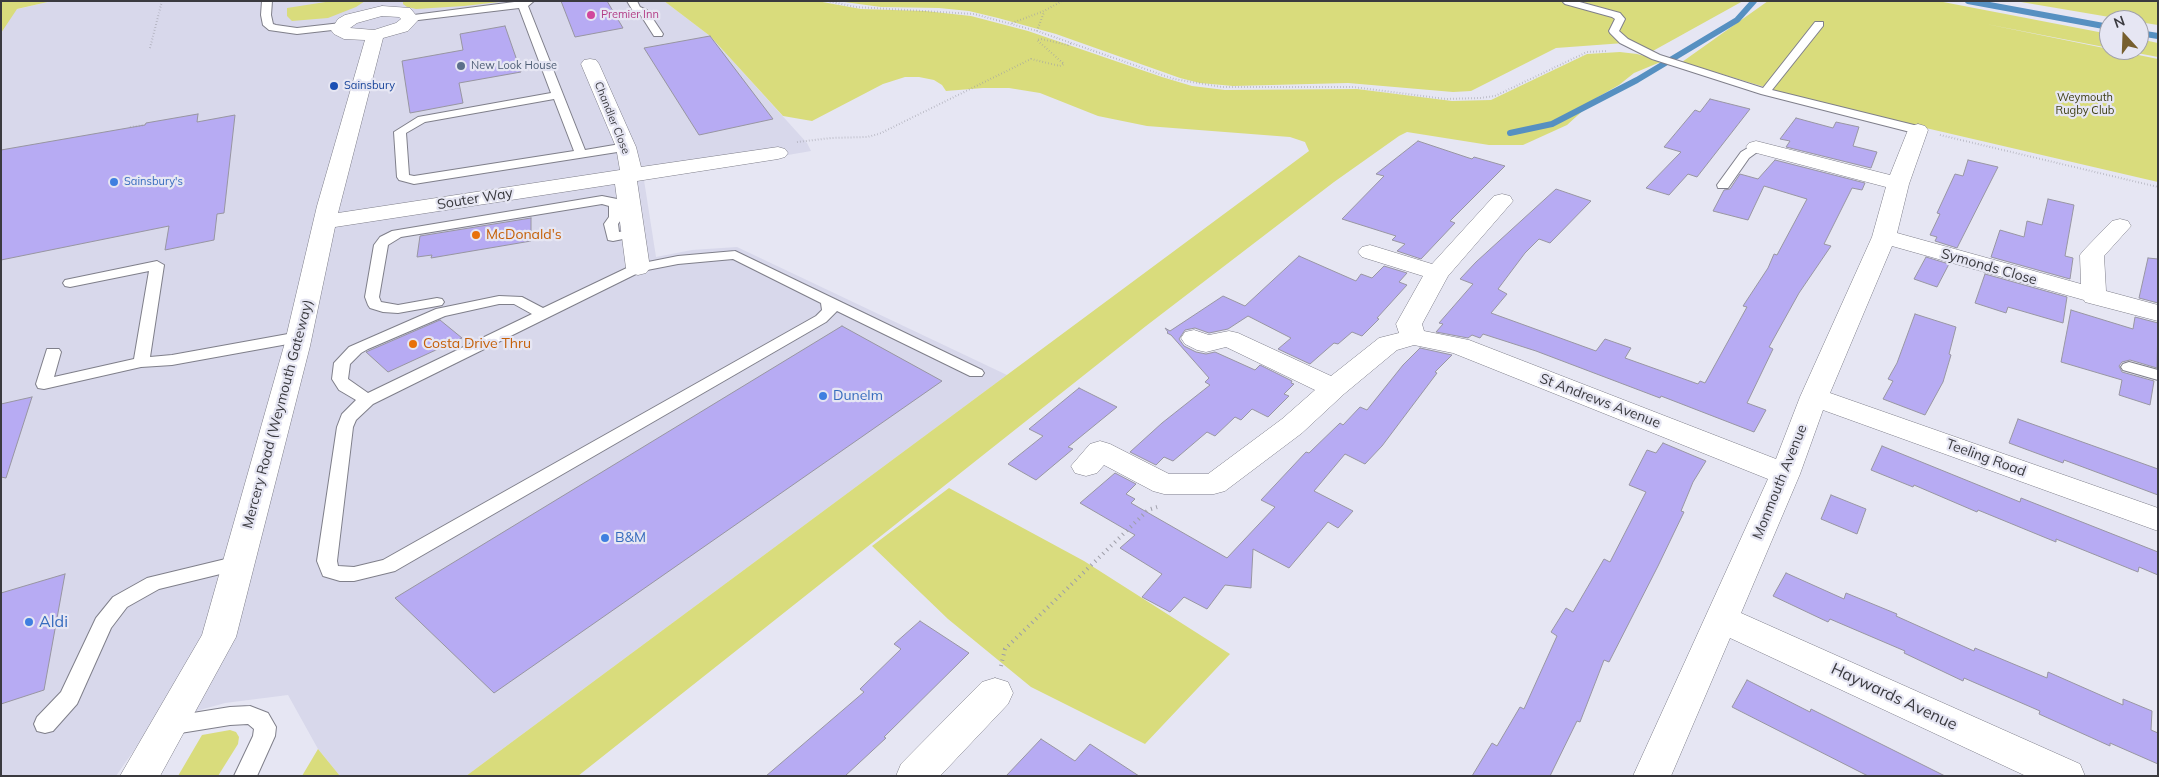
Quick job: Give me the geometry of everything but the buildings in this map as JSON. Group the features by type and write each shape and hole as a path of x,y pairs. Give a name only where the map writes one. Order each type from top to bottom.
{"street":[{"path":"380,16 350,35 340,30 341,26 359,16 380,16 404,12 410,18 408,23 402,27 380,16"},
{"name":"Mercery Road (Weymouth Gateway)","path":"139,776 218,636 260,489 299,337 324,222 380,16"},
{"name":"Chandler Close","path":"590,64 626,147 629,175"},
{"name":"Monmouth Avenue","path":"1652,776 1785,474 1814,397 1884,237 1898,184 1918,130"},
{"path":"1756,147 1898,184"},
{"name":"Souter Way","path":"324,222 778,152"},
{"path":"629,175 623,235 638,268"},
{"path":"1413,337 1409,324 1437,273 1502,201"},
{"path":"2094,297 2092,254 2120,226"},
{"name":"Symonds Close","path":"1884,237 2094,297 2158,313"},
{"path":"1370,252 1437,273"},
{"path":"1194,338 1206,344 1238,331 1334,388"},
{"name":"St Andrews Avenue","path":"1086,466 1100,451 1164,484 1214,484 1292,426 1334,388 1388,344 1413,337 1460,346 1785,474"},
{"name":"Teeling Road","path":"1814,397 2158,520"},
{"name":"Haywards Avenue","path":"1722,619 2066,776"},
{"path":"914,776 995,693"}],"lane":[{"path":"266,1 268,25 273,28 297,31 341,26"},
{"path":"632,1 636,9 644,12 658,34"},
{"path":"1568,2 1616,15 1620,18 1614,31 1624,41 1656,57 1765,92 1918,130"},
{"path":"410,18 526,3 557,95 581,154"},
{"path":"1765,92 1819,24"},
{"path":"557,95 422,120 400,132 403,177 414,180 626,147"},
{"path":"1723,184 1745,156 1756,147"},
{"path":"437,302 388,309 375,305 372,298 383,286 385,269 377,265 382,242 397,234 602,200 612,202 615,205 616,217 611,224 623,235"},
{"path":"827,300 830,306 829,312 821,319 388,566 369,571 340,574 330,571 327,561 345,428 348,418 367,400 638,268 678,260 735,255 827,300 976,373"},
{"path":"70,283 157,265 141,362"},
{"path":"367,400 344,386 340,379 342,363 349,355 363,346 441,312 499,300 517,300 542,314"},
{"path":"53,352 44,384 141,362 172,360 299,337"},
{"path":"2129,367 2158,375"},
{"path":"44,724 70,698 103,624 120,602 154,583 238,564"},
{"path":"168,726 230,716 250,715 260,720 265,727 264,736 245,776"}],"path":[{"path":"150,48 162,1"},
{"path":"827,1 856,7 932,10 974,14 1037,31 1174,79 1199,85 1222,87 1321,86 1371,88 1464,100 1495,96 1577,56 1587,52 1609,50"},
{"path":"1011,23 1044,11 1062,1"},
{"path":"1037,31 1044,11"},
{"path":"969,90 1031,59 1060,66 1064,64 1037,40 1042,39 1068,45 1073,43"},
{"path":"130,127 146,125"},
{"path":"1918,130 2158,187"},
{"path":"995,693 1005,649 1148,510 1165,504"}],"shaded area":[{"path":"52,1 664,1 710,36 807,143 811,151 644,180 656,257 692,250 737,247 1007,375 466,776 340,776 318,749 288,695 225,703 153,723 116,776 1,776 1,13"}],"green space":[{"path":"1,1 52,1 17,9 1,33"},
{"path":"332,1 365,1 356,7 328,18 292,21 287,16 287,8"},
{"path":"403,1 508,1 416,9 407,7 403,4"},
{"path":"664,1 817,1 861,9 925,11 971,16 1028,31 1192,86 1225,90 1357,89 1452,101 1491,100 1587,54 1620,52 1637,54 1663,61 1634,73 1619,85 1598,97 1567,125 1523,145 1489,145 1407,132 1399,136 1334,182 1146,326 578,776 466,776 1309,151 1305,142 1290,137 1147,126 1098,116 1040,93 1009,88 946,91 942,85 934,80 919,77 905,77 883,84 812,121 783,116 710,36"},
{"path":"837,1 1743,1 1651,52 1624,43 1556,48 1471,91 1453,92 1348,83 1233,86 1200,83 1180,78 1056,34 969,11 939,8 881,7"},
{"name":"Weymouth Rugby Club","path":"1768,1 1938,1 2099,32 2099,46 1986,24 2099,47 2099,60 2149,60 2149,57 2158,59 2158,182 1814,102 1682,62"},
{"path":"2015,1 2158,1 2158,25 2149,24 2149,10 2099,10 2099,15"},
{"path":"2149,41 2158,43 2158,57 2149,55"},
{"path":"949,488 1084,561 1230,654 1145,744 1031,687 948,619 872,546"},
{"path":"230,730 236,732 239,737 238,744 218,776 178,776 202,735"},
{"path":"318,749 340,776 302,776"}],"waterway":[{"path":"1510,133 1552,124 1637,80 1737,20 1754,1"},
{"path":"1968,1 2099,25"},
{"path":"2149,35 2158,36"}],"place":[{"name":"Premier Inn","path":"591,15"},
{"name":"New Look House","path":"461,66"},
{"name":"Sainsbury","path":"334,86"},
{"name":"Sainsbury's","path":"114,182"},
{"name":"McDonald's","path":"476,235"},
{"name":"Costa Drive Thru","path":"413,344"},
{"name":"Dunelm","path":"823,396"},
{"name":"B&M","path":"605,538"},
{"name":"Aldi","path":"29,622"}]}
